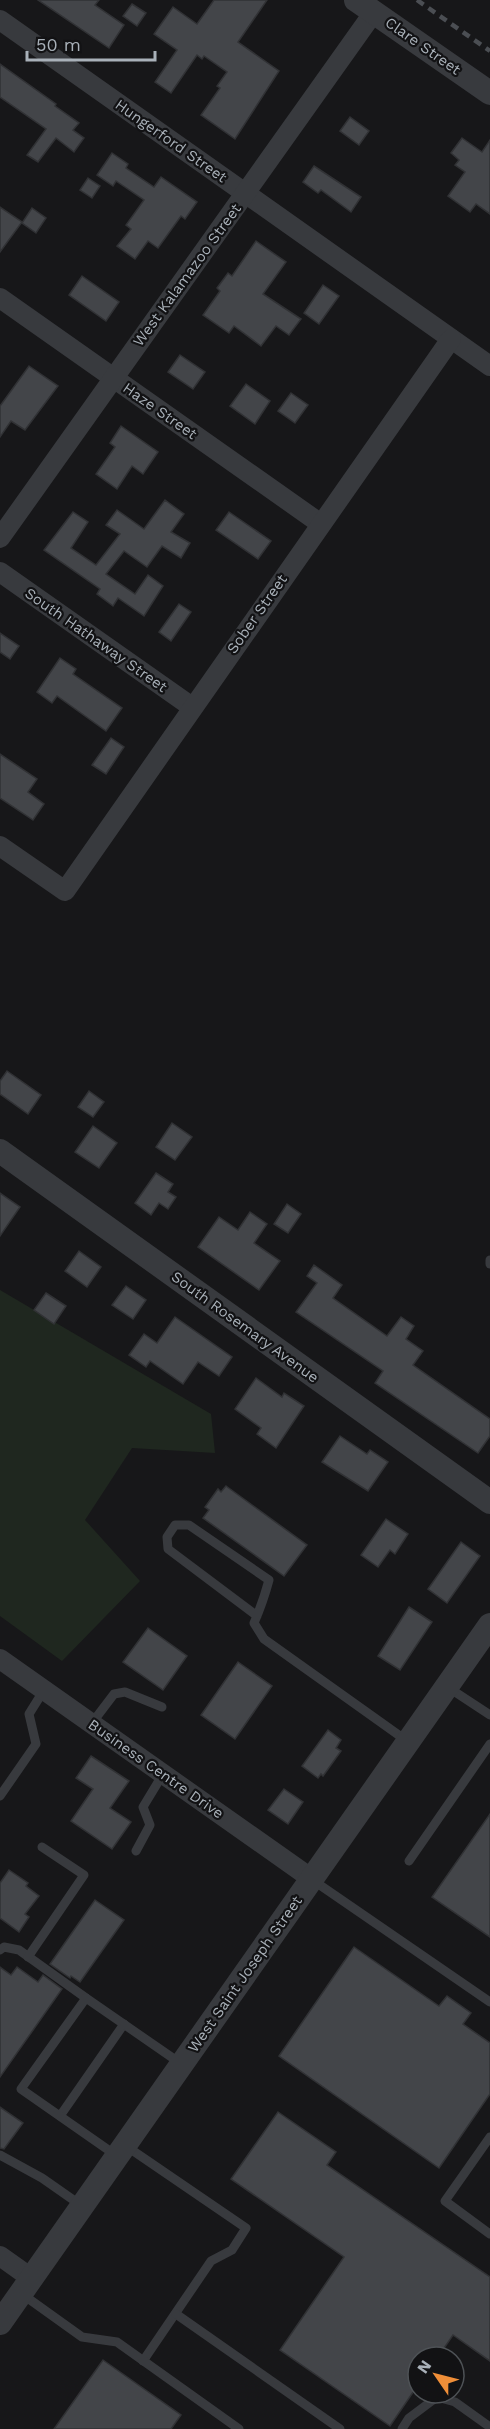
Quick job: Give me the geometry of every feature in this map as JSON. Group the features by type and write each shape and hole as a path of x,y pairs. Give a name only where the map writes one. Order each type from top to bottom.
{"street":[{"name":"Clare Street","path":"365,6 490,93"},
{"name":"West Kalamazoo Street","path":"0,538 246,194 365,6"},
{"name":"Hungerford Street","path":"0,21 490,366"},
{"name":"Haze Street","path":"0,298 321,524"},
{"name":"Sober Street","path":"0,846 65,891 451,339"},
{"name":"South Hathaway Street","path":"0,572 192,707"},
{"name":"South Rosemary Avenue","path":"0,1151 490,1502"},
{"name":"West Saint Joseph Street","path":"0,2323 490,1625"},
{"name":"Business Centre Drive","path":"0,1659 312,1879"},
{"path":"0,2256 26,2286"}],"lane":[{"path":"257,1616 168,1549 167,1537 175,1525 189,1525 268,1580 257,1616 254,1623 264,1639 407,1741"},
{"path":"447,1686 490,1715"},
{"path":"0,1796 36,1744 28,1714 44,1690"},
{"path":"92,1723 114,1694 125,1692 162,1707"},
{"path":"409,1861 490,1744"},
{"path":"136,1851 150,1825 143,1807 163,1773"},
{"path":"28,1957 84,1875 42,1847"},
{"path":"312,1879 490,2002"},
{"path":"0,1950 4,1947 19,1950 181,2065"},
{"path":"86,1998 21,2089 60,2116 121,2150 246,2228 232,2250 211,2261 143,2361"},
{"path":"60,2116 123,2024"},
{"path":"490,2137 445,2202 490,2234"},
{"path":"0,2155 42,2178 82,2206"},
{"path":"26,2286 82,2337 117,2342 239,2429"},
{"path":"176,2314 340,2429"},
{"path":"402,2429 409,2418 436,2397 455,2402 490,2427"}],"shaded area":[{"path":"0,1290 211,1414 215,1453 132,1448 85,1520 140,1581 62,1661 0,1616"}],"building":[{"path":"38,0 99,0 95,5 124,25 109,48"},
{"path":"214,0 267,0 238,42 279,71 235,139 201,115 220,88 217,86 227,72 204,56 202,59 197,55 171,93 155,82 177,50 154,34 173,7 197,24"},
{"path":"132,4 146,13 137,26 123,16"},
{"path":"0,64 79,123 73,130 84,138 74,152 56,138 38,162 27,155 46,129 0,97"},
{"path":"350,117 369,131 359,145 340,131"},
{"path":"462,138 482,152 490,140 490,214 476,204 470,212 448,196 465,172 455,165 459,160 451,153"},
{"path":"112,153 128,164 126,168 154,187 161,177 197,202 185,219 181,216 158,248 148,241 135,259 117,246 131,229 126,225 144,200 116,181 113,186 97,175"},
{"path":"314,166 361,197 351,212 321,190 318,193 303,182"},
{"path":"88,178 100,186 92,198 80,190"},
{"path":"0,207 22,222 0,252"},
{"path":"32,208 46,218 36,233 22,223"},
{"path":"256,241 286,262 263,294 301,319 289,335 276,326 261,346 234,326 229,333 203,315 220,291 217,288 228,273 232,276"},
{"path":"82,276 119,302 106,321 69,295"},
{"path":"323,285 339,296 319,324 304,313"},
{"path":"180,355 205,372 193,389 168,372"},
{"path":"29,366 58,386 25,430 11,421 0,437 0,406"},
{"path":"246,384 270,401 255,424 230,406"},
{"path":"291,393 308,405 295,423 278,411"},
{"path":"121,426 158,452 143,474 132,466 117,489 96,474 115,447 110,443"},
{"path":"165,500 184,514 171,532 190,543 181,558 162,546 147,567 124,551 106,574 135,594 148,575 163,586 144,616 118,598 113,606 97,594 100,589 44,550 73,512 88,522 71,548 96,565 120,534 106,525 117,510 144,529"},
{"path":"229,512 271,541 258,559 216,530"},
{"path":"179,604 191,612 171,641 159,632"},
{"path":"0,633 19,646 10,659 0,652"},
{"path":"60,658 76,669 73,674 122,708 106,731 57,696 52,703 37,692"},
{"path":"111,738 124,747 106,774 92,765"},
{"path":"0,754 37,779 28,792 44,804 33,820 0,798"},
{"path":"7,1071 41,1095 28,1114 0,1094 0,1081"},
{"path":"89,1091 104,1102 93,1117 78,1107"},
{"path":"172,1123 192,1137 175,1160 156,1147"},
{"path":"93,1126 117,1143 99,1168 75,1152"},
{"path":"156,1173 173,1184 168,1192 176,1197 168,1209 159,1203 151,1215 135,1203"},
{"path":"0,1193 20,1207 0,1236"},
{"path":"287,1204 301,1214 288,1233 274,1224"},
{"path":"250,1212 267,1224 254,1243 280,1261 259,1290 198,1247 219,1217 238,1230"},
{"path":"79,1251 101,1267 87,1287 65,1271"},
{"path":"314,1265 342,1285 333,1298 387,1336 401,1317 414,1326 406,1339 423,1351 413,1365 490,1419 490,1436 478,1453 375,1383 383,1371 296,1312 317,1283 307,1276"},
{"path":"126,1286 146,1300 133,1319 112,1305"},
{"path":"46,1293 66,1306 54,1324 34,1310"},
{"path":"175,1317 232,1357 219,1376 198,1362 183,1384 150,1361 146,1367 129,1355 144,1334 157,1343"},
{"path":"256,1378 282,1397 284,1393 304,1406 276,1448 257,1434 261,1428 235,1409"},
{"path":"340,1436 367,1454 370,1450 388,1462 368,1491 322,1462"},
{"path":"226,1486 307,1545 284,1576 203,1518 209,1510 205,1507 218,1489 221,1492"},
{"path":"386,1519 408,1534 395,1554 390,1550 378,1567 361,1555"},
{"path":"461,1542 480,1556 447,1603 428,1589"},
{"path":"409,1607 432,1622 400,1670 378,1656"},
{"path":"148,1628 187,1656 163,1690 123,1662"},
{"path":"238,1662 272,1686 235,1739 201,1715"},
{"path":"328,1730 341,1740 336,1748 341,1751 323,1776 321,1774 318,1778 302,1766"},
{"path":"91,1756 129,1781 110,1808 131,1822 112,1849 71,1821 93,1789 76,1778"},
{"path":"284,1789 303,1802 288,1824 268,1810"},
{"path":"490,1814 490,1937 432,1897"},
{"path":"9,1870 28,1883 26,1886 39,1896 25,1914 29,1917 19,1932 0,1918 0,1883"},
{"path":"95,1900 124,1920 80,1982 50,1964"},
{"path":"354,1947 439,2006 447,1996 471,2013 463,2024 490,2043 490,2094 439,2168 279,2056"},
{"path":"0,1967 11,1975 17,1967 38,1982 43,1975 62,1989 0,2077"},
{"path":"0,2107 23,2123 4,2149 0,2148"},
{"path":"278,2112 336,2152 327,2165 490,2277 490,2361 453,2335 446,2345 406,2345 406,2403 390,2426 280,2350 344,2257 231,2179"},
{"path":"103,2360 181,2415 171,2429 54,2429"}],"railway":[{"path":"417,0 490,51"}]}
